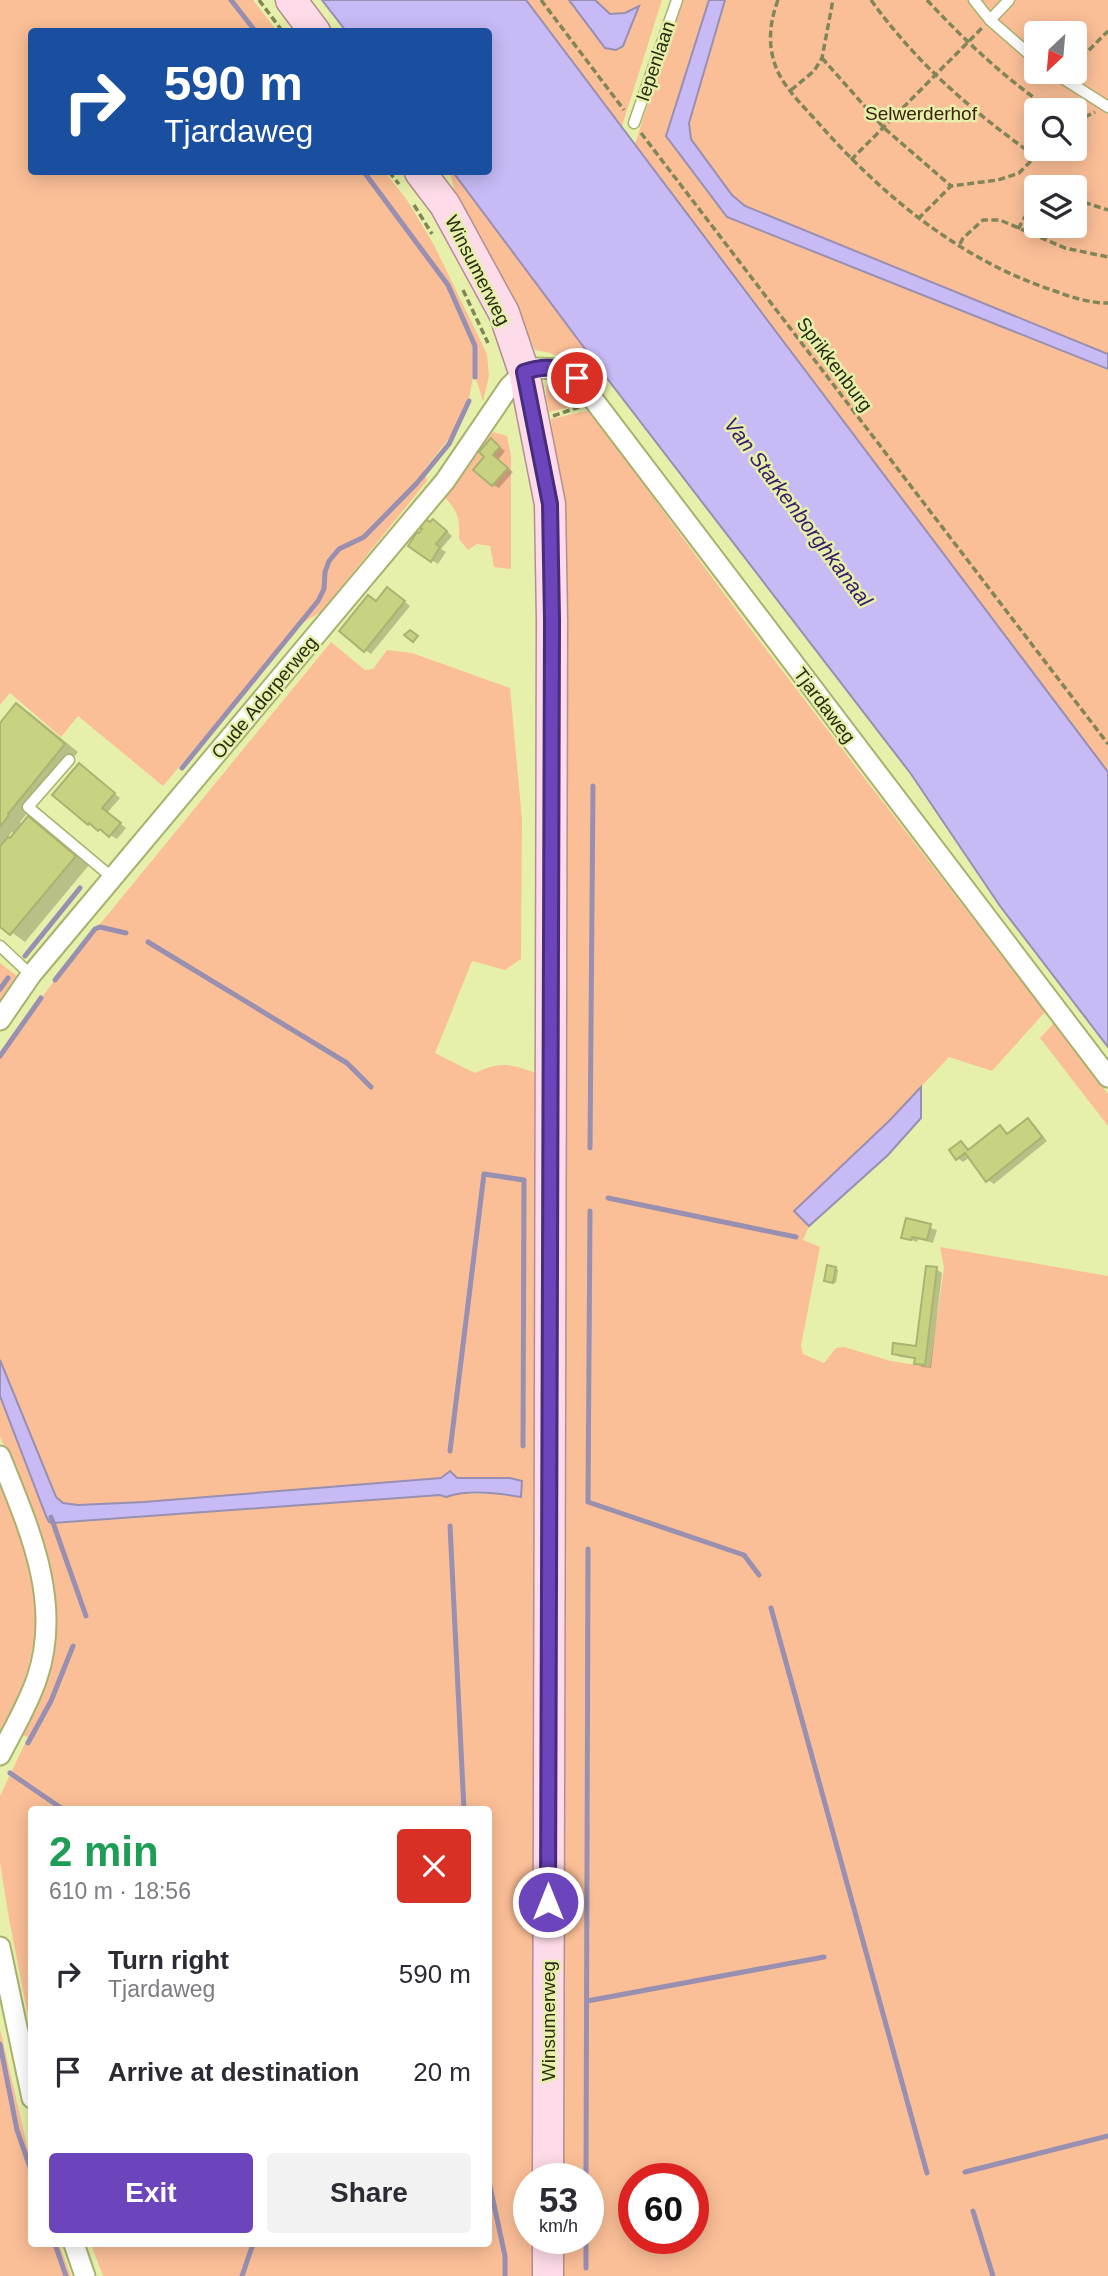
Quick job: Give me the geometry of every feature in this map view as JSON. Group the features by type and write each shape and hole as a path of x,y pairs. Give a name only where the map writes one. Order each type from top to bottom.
{"main road":[{"path":"290,0 312,28"},
{"name":"Winsumerweg","path":"409,184 444,205 504,313 524,372 550,504 552,620 548,2163"},
{"path":"548,2254 548,2276"}],"street":[{"name":"Tjardaweg","path":"524,372 536,368 552,368 577,378 1108,1077"},
{"name":"Oude Adorperweg","path":"0,1020 31,975 445,481 509,387 524,372"},
{"path":"0,1456 27,1524 46,1596 43,1658 32,1693 0,1755"},
{"path":"0,1947 28,2079"},
{"path":"75,2247 85,2276"}],"lane":[{"name":"Iepenlaan","path":"634,123 677,0"},
{"path":"974,0 989,20 1024,50"},
{"path":"989,20 1009,0"},
{"path":"1072,84 1108,107"},
{"path":"69,760 29,807 114,878"},
{"path":"0,946 31,975"}],"path":[{"path":"259,0 280,28"},
{"name":"Sprikkenburg","path":"541,0 1108,744"},
{"path":"778,0 769,29 778,72 851,160 918,219 989,264 1033,284 1088,303 1108,303"},
{"path":"791,90 814,71 822,58 833,0"},
{"path":"872,0 891,28 934,75 993,127 1024,148"},
{"path":"928,0 967,43 1014,85 1033,98"},
{"path":"851,160 989,20"},
{"path":"1087,52 1108,31"},
{"path":"822,58 884,128 951,186"},
{"path":"918,219 951,186 1008,177 1018,173 1030,161"},
{"path":"409,184 436,240"},
{"path":"1087,204 1108,210"},
{"path":"1018,229 1024,219"},
{"path":"960,244 983,220 1000,220 1065,248 1108,257"},
{"path":"458,281 492,351"}],"green space":[{"path":"0,0 253,0 275,28 28,28 28,175 387,175 407,200 434,245 487,354 489,376 483,401 474,373 467,409 450,437 424,470 427,481 321,612 299,625 163,786 78,716 61,737 10,693 0,705"},
{"path":"526,0 569,0 605,48 638,7 625,13 610,14 595,0 662,0 622,126"},
{"path":"681,0 709,0 666,136 727,217 1108,369 1108,772 635,144"},
{"name":"Selwerderhof","path":"725,0 1108,0 1108,354 746,206 732,195 691,139 689,123"},
{"path":"451,175 455,175 606,377 550,353 535,350 500,275 459,212"},
{"path":"562,376 585,398 566,408 549,412 547,384"},
{"path":"591,410 758,639 1045,1012 992,1071 949,1057 889,1121 794,1211 809,1226 803,1240 820,1247 801,1346 803,1354 824,1363 836,1348 844,1347 891,1361 930,1367 944,1268 940,1247 1108,1276 1108,2276 557,2276 558,2254 604,2254 604,2163 558,2163 559,501 551,419"},
{"path":"493,432 507,436 511,456 511,569 494,567 490,546 477,544 468,550 459,539 455,510 442,495"},
{"path":"331,642 365,670 373,669 387,650 412,653 510,688 522,819 521,959 505,970 472,961 435,1053 475,1073 505,1065 536,1073 534,2163 513,2163 513,2254 533,2254 533,2276 103,2276 92,2247 492,2247 492,1806 28,1806 28,2016 0,1862 0,1796 28,1737 18,1734 47,1662 15,1475 0,1436 0,1396 46,1516 65,1523 440,1495 449,1497 454,1494 521,1496 522,1481 509,1478 457,1478 450,1472 441,1478 144,1502 78,1505 63,1503 56,1498 0,1360 0,1052 64,968"},
{"path":"0,963 21,979 0,1007"},
{"path":"1054,1023 1108,1094 1108,1126 1040,1038"},
{"path":"0,1478 25,1546 36,1606 35,1635 29,1665 0,1732"},
{"path":"0,2029 28,2149 28,2247 60,2247 71,2276 0,2276"}],"water":[{"name":"Van Starkenborghkanaal","path":"322,0 526,0 1108,772 1108,1047 1000,906 911,774 606,377 455,175 492,175 492,28 344,28"},
{"path":"569,0 595,0 610,14 625,13 639,6 623,46 616,50 605,48"},
{"path":"709,0 725,0 689,123 691,139 732,195 745,206 1108,354 1108,369 727,217 666,136"},
{"path":"921,1087 921,1118 888,1155 809,1226 794,1211"},
{"path":"0,1360 56,1497 63,1503 78,1505 144,1502 441,1478 450,1471 457,1478 510,1478 522,1481 521,1497 473,1492 446,1497 440,1495 49,1522 0,1396"}],"building":[{"path":"491,438 500,447 493,455 508,468 492,486 473,470 484,457 479,452"},
{"path":"426,519 430,522 433,519 447,531 436,544 440,547 431,562 408,546 422,529 419,528"},
{"path":"387,587 405,601 364,652 339,631 368,595 376,601"},
{"path":"410,630 418,636 413,642 404,635"},
{"path":"16,703 65,744 0,827 0,723"},
{"path":"79,763 115,793 102,808 121,823 109,837 100,829 98,831 89,823 88,825 52,795"},
{"path":"28,816 76,856 10,935 0,927 0,846"},
{"path":"1028,1118 1042,1137 986,1182 965,1153 956,1160 949,1150 961,1141 968,1150 1000,1125 1007,1134"},
{"path":"906,1218 931,1224 927,1240 901,1238"},
{"path":"827,1265 836,1267 833,1283 824,1281"},
{"path":"926,1266 937,1267 925,1365 914,1364 915,1358 892,1354 893,1343 916,1346"}],"waterway":[{"path":"231,0 253,28"},
{"path":"366,175 448,285 475,346 475,377"},
{"path":"182,768 318,601 324,589 329,561 339,549 364,537 417,483 449,444 469,401"},
{"path":"590,1148 593,786"},
{"path":"25,956 80,888"},
{"path":"55,980 95,929 100,927 126,933"},
{"path":"148,942 347,1063 371,1087"},
{"path":"0,989 8,978"},
{"path":"0,1056 41,998"},
{"path":"450,1451 484,1174 524,1180 523,1446"},
{"path":"608,1198 796,1237"},
{"path":"590,1211 588,1502 744,1555 759,1575"},
{"path":"51,1517 86,1616"},
{"path":"450,1526 464,1806"},
{"path":"586,2163 588,1549"},
{"path":"771,1608 927,2173"},
{"path":"28,1743 51,1701 73,1646"},
{"path":"10,1773 58,1806"},
{"path":"587,2001 824,1957"},
{"path":"0,2044 17,2130 28,2162"},
{"path":"965,2172 1108,2136"},
{"path":"492,2196 505,2256 505,2276"},
{"path":"973,2211 993,2276"},
{"path":"56,2247 66,2276"},
{"path":"242,2276 252,2247"},
{"path":"586,2254 586,2268"}],"route":[{"path":"548,1902 552,620 550,504 524,372 544,367 561,369 577,378"}]}
